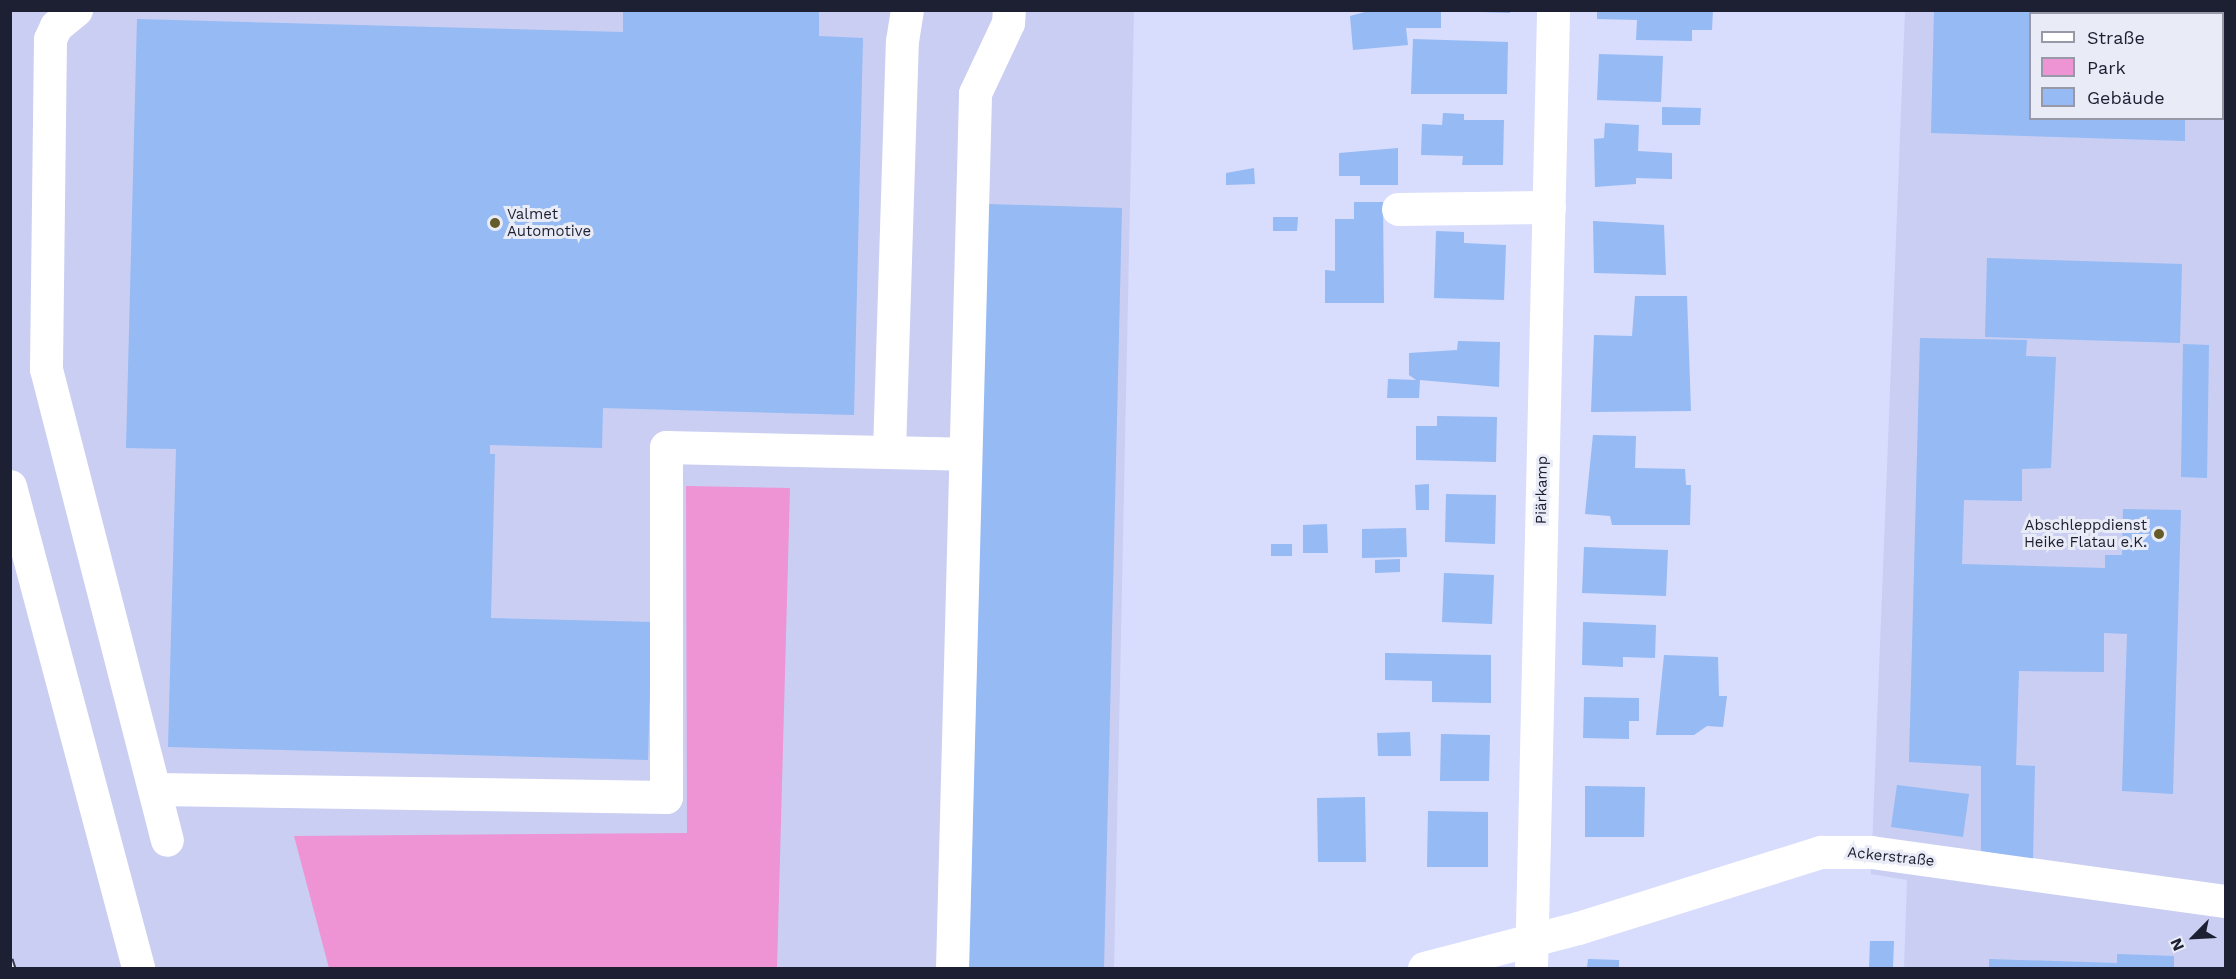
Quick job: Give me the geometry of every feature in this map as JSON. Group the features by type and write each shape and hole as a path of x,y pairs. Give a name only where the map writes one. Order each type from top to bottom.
{"street":[{"path":"76,10 57,26 50,39 46,369 167,840"},
{"path":"889,451 902,41 907,10"},
{"path":"952,969 975,93 1009,10"},
{"name":"Piärkamp","path":"1531,969 1553,10"},
{"path":"1398,209 1549,207"},
{"path":"154,789 666,797 666,447 964,454"},
{"path":"10,486 138,969"},
{"name":"Ackerstraße","path":"1424,969 1532,936 1578,928 1821,852 1871,852 2226,901"}],"shaded area":[{"path":"10,11 1134,11 1114,968 11,968"},
{"path":"1905,11 2225,11 2225,968 1904,968 1907,880 1871,874"}],"green space":[{"path":"686,486 790,488 777,968 329,968 294,836 687,833"}],"building":[{"name":"Valmet Automotive","path":"623,10 819,10 819,36 863,38 854,415 603,408 602,448 490,445 490,454 495,454 491,618 652,622 648,760 168,747 176,449 126,448 137,19 623,32"},
{"path":"1372,10 1441,10 1441,28 1406,28 1408,45 1353,50 1350,16"},
{"path":"1479,10 1510,10 1510,13 1479,12"},
{"path":"1597,10 1713,10 1712,30 1692,30 1692,41 1636,40 1637,20 1597,19"},
{"path":"1934,10 2172,10 2029,12 2029,120 2185,120 2185,141 1931,133"},
{"path":"1413,39 1508,42 1507,94 1411,94"},
{"path":"1599,54 1663,56 1661,102 1597,100"},
{"path":"1662,107 1701,108 1700,125 1662,125"},
{"path":"1443,113 1464,114 1464,120 1504,120 1503,165 1462,165 1463,156 1421,155 1422,124 1442,125"},
{"path":"1605,123 1639,125 1638,151 1672,153 1672,179 1636,178 1636,184 1595,187 1594,139 1604,138"},
{"path":"1398,148 1398,185 1360,185 1360,176 1339,176 1339,153"},
{"path":"1254,168 1255,184 1226,185 1226,173"},
{"path":"1354,202 1383,202 1384,303 1325,303 1325,270 1335,271 1335,219 1354,219"},
{"path":"988,204 1122,208 1104,968 969,968"},
{"path":"1273,217 1298,217 1297,231 1273,231"},
{"path":"1593,221 1664,225 1666,275 1594,273"},
{"path":"1436,231 1464,232 1464,243 1506,245 1504,300 1434,298"},
{"path":"1987,258 2182,264 2180,343 1985,337"},
{"path":"1635,296 1687,296 1691,411 1591,412 1594,335 1632,336"},
{"path":"1920,338 2027,340 2026,356 2056,357 2051,468 2022,469 2022,501 1964,500 1962,564 2105,568 2105,555 2122,555 2123,509 2181,510 2173,794 2122,791 2127,634 2104,633 2104,672 2019,671 2016,765 2035,766 2033,860 1981,851 1981,766 1909,762"},
{"path":"1458,341 1500,342 1499,387 1420,380 1419,398 1387,398 1388,379 1416,380 1409,375 1409,353 1457,350"},
{"path":"2183,344 2209,345 2207,478 2181,477"},
{"path":"1437,416 1497,417 1496,462 1416,460 1416,426 1437,426"},
{"path":"1593,435 1636,436 1635,468 1685,469 1686,485 1691,485 1690,525 1612,525 1610,516 1585,514"},
{"path":"1429,484 1429,510 1416,510 1415,485"},
{"path":"1446,494 1496,495 1495,544 1445,542"},
{"path":"1327,524 1328,553 1303,553 1303,525"},
{"path":"1406,528 1407,557 1362,558 1362,529"},
{"path":"1271,544 1292,544 1292,556 1271,556"},
{"path":"1584,547 1668,550 1666,596 1582,593"},
{"path":"1400,559 1400,572 1375,573 1375,560"},
{"path":"1444,573 1494,575 1492,624 1442,622"},
{"path":"1583,622 1656,625 1655,658 1623,657 1623,667 1582,665"},
{"path":"1385,653 1491,655 1491,703 1432,702 1432,681 1385,680"},
{"path":"1664,655 1718,657 1719,696 1727,696 1723,727 1707,726 1694,735 1656,735"},
{"path":"1584,697 1639,698 1639,721 1629,721 1629,739 1583,738"},
{"path":"1410,732 1411,756 1378,756 1377,733"},
{"path":"1441,734 1490,735 1489,781 1440,781"},
{"path":"1897,785 1969,794 1963,837 1891,827"},
{"path":"1585,786 1645,787 1644,837 1585,837"},
{"path":"1365,797 1366,862 1318,862 1317,798"},
{"path":"1428,811 1488,812 1488,867 1427,867"},
{"path":"1870,941 1894,941 1893,968 1869,968"},
{"path":"2117,954 2174,956 2174,968 1989,968 1989,959 2117,963"},
{"path":"1588,959 1619,960 1619,968 1587,968"}],"railway":[{"path":"10,959 13,968"}],"place":[{"name":"Valmet Automotive","path":"495,223"},
{"name":"Abschleppdienst Heike Flatau e.K.","path":"2159,534"}]}
